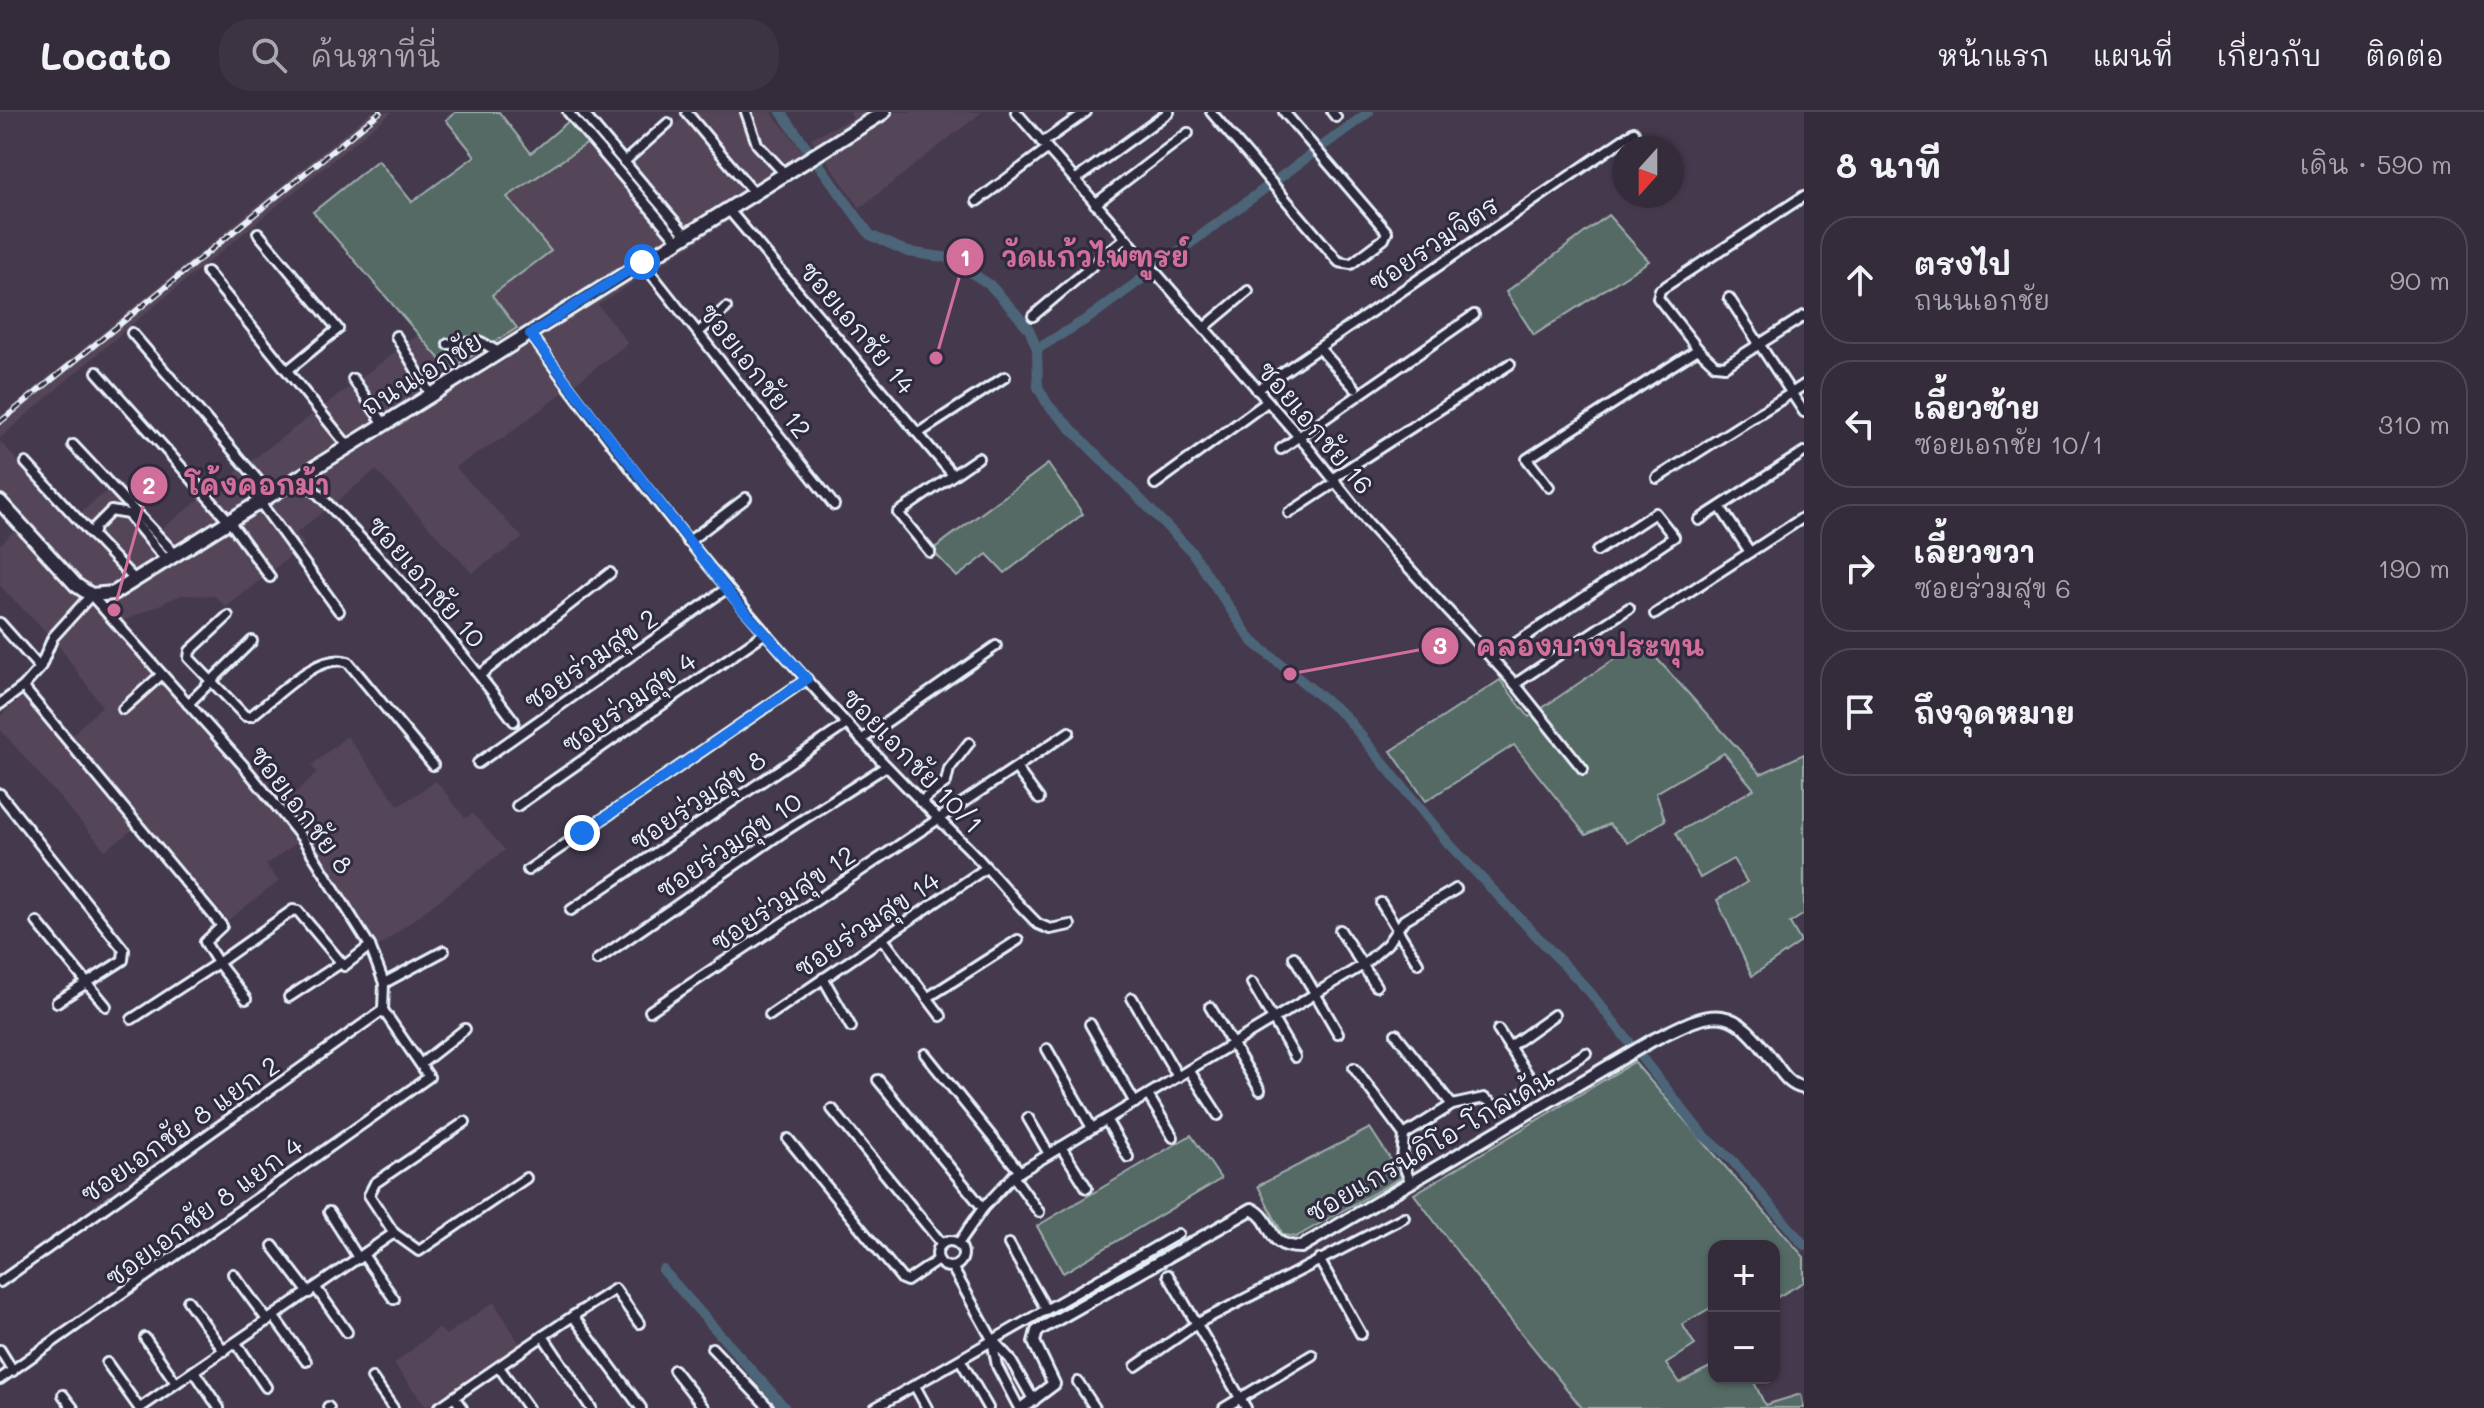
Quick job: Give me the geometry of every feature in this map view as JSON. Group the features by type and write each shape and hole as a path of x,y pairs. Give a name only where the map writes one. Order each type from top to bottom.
{"main road":[{"name":"ถนนเอกชัย","path":"91,595 114,593 136,581 884,112"},
{"path":"0,502 76,585 91,595"}],"street":[{"path":"568,112 682,238"},
{"path":"582,112 682,238"},
{"path":"746,112 757,144 785,174"},
{"name":"ซอยเอกชัย 16","path":"1016,112 1156,276 1205,327 1368,523 1515,684 1583,769"},
{"path":"977,201 1086,112"},
{"path":"1075,180 1169,112"},
{"path":"1211,112 1339,262 1351,264 1384,239 1383,225 1309,145 1284,112"},
{"path":"687,113 754,193"},
{"path":"624,162 668,123"},
{"name":"ซอยรวมจิตร","path":"1257,390 1634,132"},
{"path":"1095,204 1188,133"},
{"path":"1804,196 1658,294 1698,349 1720,367 1804,316"},
{"name":"ซอยเอกชัย 14","path":"728,209 920,432 953,475"},
{"path":"258,233 338,329 288,370"},
{"path":"1033,316 1125,238"},
{"name":"ซอยเอกชัย 12","path":"642,262 834,505"},
{"path":"207,272 348,446"},
{"path":"1205,327 1248,291"},
{"path":"1729,298 1804,412"},
{"path":"699,332 726,308"},
{"path":"1281,449 1474,315"},
{"path":"132,333 265,498 339,611"},
{"name":"ซอยเอกชัย 10/1","path":"530,334 726,589 885,767 1038,924 1057,930 1070,925"},
{"path":"396,336 431,395"},
{"path":"448,344 481,342 500,353"},
{"path":"1319,348 1355,388"},
{"path":"1549,487 1527,459 1698,349"},
{"path":"1289,513 1510,364"},
{"path":"97,372 229,521 270,577"},
{"path":"920,432 1005,377"},
{"path":"353,379 384,424"},
{"path":"1657,478 1804,385"},
{"path":"1155,484 1267,402"},
{"path":"73,445 171,557"},
{"path":"1699,520 1804,452"},
{"path":"930,552 898,513 978,458"},
{"path":"26,463 136,581"},
{"name":"ซอยเอกชัย 10","path":"300,476 380,556 480,675 514,721"},
{"path":"688,542 746,498"},
{"path":"1720,507 1750,552"},
{"path":"93,536 95,527 111,511 120,511 128,514 171,557"},
{"path":"1492,659 1674,537 1655,513 1597,551"},
{"path":"1655,614 1804,517"},
{"path":"480,675 610,573"},
{"name":"ซอยร่วมสุข 2","path":"478,763 726,589"},
{"path":"1,700 23,687 40,668 53,637 91,595"},
{"name":"ซอยเอกชัย 8","path":"91,595 243,765 303,839 370,946 384,983 383,1010"},
{"path":"1515,684 1629,608"},
{"path":"228,616 190,651 190,662 248,717 288,685 329,660 348,662 433,765"},
{"path":"0,623 40,668"},
{"name":"ซอยร่วมสุข 4","path":"517,806 765,633"},
{"path":"188,704 252,641"},
{"path":"861,740 996,646"},
{"path":"123,709 161,675"},
{"path":"528,870 807,679"},
{"path":"23,687 221,924 205,944 246,999"},
{"name":"ซอยร่วมสุข 8","path":"571,910 847,724"},
{"name":"ซอยร่วมสุข 12","path":"650,1011 1069,732"},
{"path":"920,802 946,782 949,769 969,743"},
{"name":"ซอยร่วมสุข 10","path":"597,960 783,832 885,767"},
{"path":"1016,768 1039,799"},
{"path":"0,794 124,950 123,960 57,1002"},
{"name":"ซอยร่วมสุข 14","path":"770,1015 986,868"},
{"path":"958,1244 983,1208 1017,1174 1272,1017 1363,965 1387,944 1397,928 1456,889"},
{"path":"1381,903 1418,963"},
{"path":"132,1019 293,910 298,911 346,966 370,946"},
{"path":"37,922 106,1006"},
{"path":"1340,930 1376,986"},
{"path":"883,939 941,1016"},
{"path":"927,998 1018,940"},
{"path":"384,983 444,951"},
{"path":"1294,957 1338,1033"},
{"path":"289,997 341,963"},
{"path":"823,978 851,1027"},
{"path":"1252,983 1295,1057"},
{"path":"1132,998 1178,1077"},
{"path":"1210,1007 1260,1090"},
{"path":"383,1010 422,1063 465,1029"},
{"name":"ซอยเอกชัย 8 แยก 2","path":"0,1282 383,1010"},
{"path":"1509,1047 1554,1015"},
{"name":"ซอยแกรนดิโอ-โกลเด้น","path":"1034,1401 1051,1389 1054,1381 1034,1342 1037,1331 1252,1209 1264,1219 1276,1241 1285,1247 1301,1247 1653,1040 1697,1018 1721,1015 1744,1026 1794,1086 1804,1088"},
{"path":"1090,1024 1135,1103"},
{"path":"1498,1030 1534,1084"},
{"path":"1396,1034 1452,1105"},
{"path":"1047,1049 1092,1128"},
{"path":"1404,1135 1452,1105 1484,1098 1499,1108 1586,1053"},
{"path":"925,1054 1017,1174 1039,1212"},
{"name":"ซอยเอกชัย 8 แยก 4","path":"0,1379 429,1077 422,1063"},
{"path":"1354,1068 1404,1135 1402,1161 1410,1181"},
{"path":"1189,1070 1218,1115"},
{"path":"878,1080 983,1208"},
{"path":"1148,1095 1173,1137"},
{"path":"832,1109 942,1244"},
{"path":"1028,1118 1049,1154"},
{"path":"1107,1121 1128,1157"},
{"path":"465,1122 375,1183 369,1195 394,1233 419,1251 526,1178"},
{"path":"788,1139 902,1279 907,1281 938,1260"},
{"path":"1061,1147 1087,1188"},
{"path":"329,1212 394,1299"},
{"path":"1136,1366 1198,1323 1404,1217"},
{"path":"107,1363 139,1408 394,1233"},
{"path":"875,1408 1178,1234"},
{"path":"938,1260 937,1254 942,1244 948,1241 958,1244"},
{"path":"952,1267 963,1258 958,1244"},
{"path":"1009,1244 1046,1309"},
{"path":"273,1246 347,1332"},
{"path":"1319,1259 1361,1334"},
{"path":"938,1260 952,1267 992,1339 1010,1359 1034,1401 1021,1408 997,1366 992,1339"},
{"path":"233,1274 306,1361"},
{"path":"1168,1275 1246,1408"},
{"path":"438,1408 615,1289 639,1323"},
{"path":"188,1301 224,1351"},
{"path":"573,1316 641,1408"},
{"path":"543,1336 591,1408"},
{"path":"145,1338 176,1383"},
{"path":"236,1343 266,1387"},
{"path":"712,1348 769,1408"},
{"path":"0,1350 13,1371"},
{"path":"1224,1408 1312,1355"},
{"path":"961,1361 988,1408"},
{"path":"499,1367 528,1408"},
{"path":"674,1370 704,1408"},
{"path":"194,1371 219,1408"},
{"path":"372,1378 393,1408"},
{"path":"1078,1382 1095,1408"},
{"path":"915,1386 927,1408"},
{"path":"63,1395 73,1408"},
{"path":"454,1397 462,1408"},
{"path":"153,1399 159,1408"}],"shaded area":[{"path":"371,112 392,112 124,331 0,438 0,417"},
{"path":"692,112 771,112 815,166 598,305 628,343 506,436 455,467 523,538 472,573 376,470 296,533 305,545 226,607 215,596 181,595 123,621 285,803 317,772 311,766 347,736 399,806 436,781 465,818 473,814 505,850 378,947 307,835 266,865 279,881 228,920 144,822 105,850 0,729 0,716 33,688 73,734 102,706 56,642 0,586 0,545 16,529 0,513 0,441 70,521 119,481 161,529 419,334 449,370 516,328 492,295 507,197 588,143 611,168"},
{"path":"849,112 982,112 860,208 811,138 853,118"},
{"path":"494,1302 520,1344 426,1407 394,1364 439,1328 446,1335"}],"green space":[{"path":"456,112 499,112 531,153 570,120 588,143 507,197 551,251 492,295 517,328 449,370 313,212 378,160 412,202 475,156 446,120"},
{"path":"1608,215 1649,261 1534,335 1506,292"},
{"path":"1048,464 1083,514 1005,573 987,554 957,577 932,550"},
{"path":"1641,641 1761,774 1804,754 1804,914 1790,923 1801,942 1752,976 1717,900 1747,882 1733,859 1700,878 1676,833 1754,789 1724,753 1656,793 1665,820 1628,843 1609,824 1586,835 1514,745 1426,801 1391,751 1500,680 1529,717"},
{"path":"1634,1062 1804,1257 1804,1282 1780,1296 1780,1240 1708,1240 1708,1309 1682,1324 1695,1345 1666,1364 1679,1383 1708,1368 1708,1384 1755,1384 1765,1405 1801,1394 1804,1408 1582,1408 1414,1194"},
{"path":"1370,1128 1402,1177 1296,1237 1283,1235 1258,1186"},
{"path":"1191,1135 1221,1179 1063,1273 1037,1226"}],"waterway":[{"path":"781,112 870,235 908,252 949,258 990,285 1013,310 1029,329 1037,349 1038,387 1048,405 1192,552 1252,641 1345,716 1449,844 1589,991 1702,1134 1732,1160 1804,1245"},
{"path":"1037,349 1090,317 1369,112"},
{"path":"663,1270 785,1408"}],"railway":[{"path":"0,422 380,112"}],"place":[{"name":"วัดแก้วไพฑูรย์","path":"936,358"},
{"name":"โค้งคอกม้า","path":"114,610"},
{"name":"คลองบางประทุน","path":"1290,674"}],"route":[{"path":"582,833 807,679 737,603 530,334 642,262"}]}
